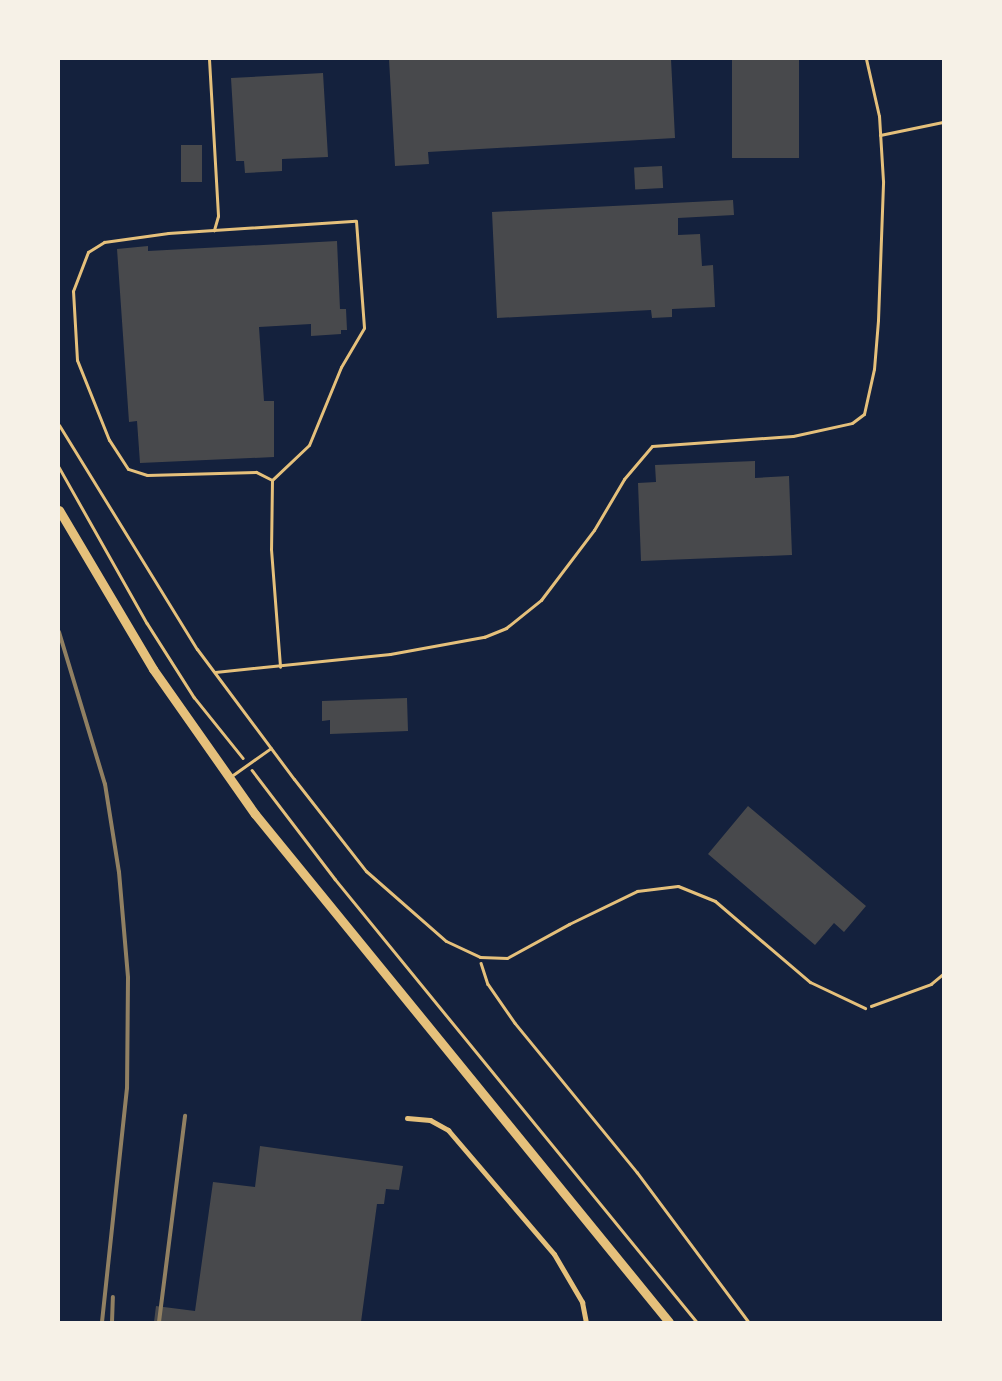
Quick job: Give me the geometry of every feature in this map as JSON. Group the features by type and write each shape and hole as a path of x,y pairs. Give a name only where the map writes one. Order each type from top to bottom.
{"main road":[{"path":"59,510 152,669 229,778 409,1006 669,1322"}],"street":[{"path":"407,1118 430,1120 448,1130 554,1254 582,1302 586,1322"}],"lane":[{"path":"208,59 218,216 214,230"},
{"path":"215,672 280,667 439,648 484,637 506,628 541,600 594,530 624,479 652,446 793,436 852,423 864,414 874,369 878,320 883,181 880,135 866,59"},
{"path":"880,135 943,122"},
{"path":"272,480 256,472 147,475 128,469 109,440 77,360 73,291 88,252 104,242 214,230 356,221 364,328 341,367 309,445 272,480 272,567 280,667"},
{"path":"59,425 215,672 271,748 366,871 446,941 480,957 507,958 569,924 637,891 678,886 715,901 810,982 865,1008"},
{"path":"229,778 271,748"}],"path":[{"path":"59,467 158,639 194,697 335,879 696,1322"},
{"path":"480,957 488,984 515,1023 637,1172 749,1322"},
{"path":"865,1008 931,984 943,974"}],"building":[{"path":"389,59 671,59 675,138 428,152 429,164 395,166"},
{"path":"732,59 799,59 799,158 732,158"},
{"path":"323,73 328,157 282,159 282,171 245,173 244,161 236,161 231,78"},
{"path":"181,145 202,145 202,182 181,182"},
{"path":"662,166 663,188 635,189 634,167"},
{"path":"733,200 734,215 678,218 678,235 700,234 702,266 713,265 715,307 672,309 672,317 652,318 651,310 497,318 492,212"},
{"path":"337,241 340,309 346,309 347,330 341,330 341,334 311,336 311,324 259,327 264,401 274,401 274,457 140,463 137,421 129,422 117,249 148,246 148,251"},
{"path":"755,461 755,478 789,476 792,555 641,561 638,483 656,482 655,465"},
{"path":"407,698 408,731 330,734 330,720 322,721 322,701"},
{"path":"748,806 866,906 844,932 834,923 815,945 708,854"},
{"path":"260,1146 403,1166 399,1190 386,1189 384,1204 377,1204 361,1322 154,1322 156,1306 195,1311 213,1182 255,1187"}],"railway":[{"path":"59,632 105,784 119,872 128,978 127,1088 102,1322"},
{"path":"159,1322 185,1116"},
{"path":"112,1322 113,1297"}]}
